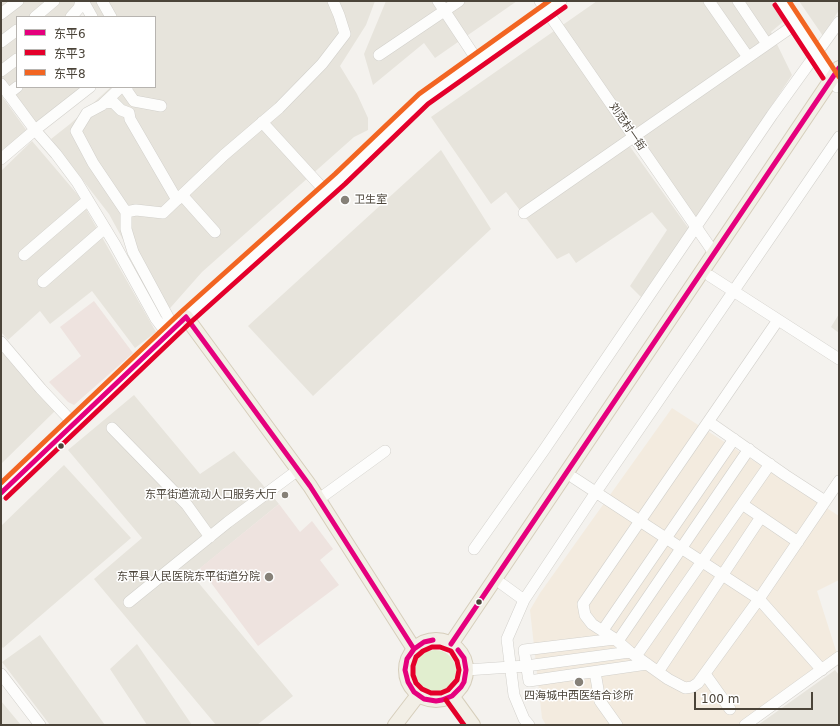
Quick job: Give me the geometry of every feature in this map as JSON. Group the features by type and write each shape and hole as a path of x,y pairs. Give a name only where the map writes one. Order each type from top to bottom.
{"main road":[{"path":"454,647 714,253 837,80"},
{"path":"454,647 502,584 574,478 710,276 837,80"},
{"path":"186,317 319,499 414,649"},
{"path":"430,640 441,640 454,647 464,658 466,670 464,682 461,687 452,696 436,701 424,698 414,692 408,682 405,670 407,659 414,649 430,640"},
{"path":"395,725 418,695"},
{"path":"452,696 473,725"}],"street":[{"path":"1,14 18,1"},
{"path":"36,16 54,1"},
{"path":"72,16 79,8 82,1"},
{"path":"82,1 91,16"},
{"path":"102,1 110,16"},
{"path":"126,212 136,210 163,213 224,155 279,108 322,64 344,34 339,15 333,1"},
{"path":"438,1 477,60"},
{"path":"379,55 459,1"},
{"name":"刘范村一街","path":"540,1 714,253"},
{"path":"1,493 186,317 326,192 424,99 561,1"},
{"path":"709,1 748,57"},
{"path":"738,1 767,44"},
{"path":"780,1 816,55 837,80"},
{"path":"474,549 544,450 772,115 839,22"},
{"path":"524,213 796,24"},
{"path":"1,42 16,31"},
{"path":"1,72 16,60"},
{"path":"1,84 13,90 35,130 77,182 105,228 156,319 171,332"},
{"path":"1,160 35,130 89,88"},
{"path":"120,88 104,102 87,113 76,131 93,163 126,212 126,229 133,252 171,332"},
{"path":"127,88 127,91 134,101 161,106"},
{"path":"104,102 113,102 121,110 129,113 130,120 179,198 215,232"},
{"path":"262,122 326,192"},
{"path":"529,725 524,719 514,695 507,639 524,600 596,492 839,137"},
{"path":"24,255 88,200"},
{"path":"43,282 105,228"},
{"path":"710,276 839,358"},
{"path":"778,320 583,604 585,615 597,627 617,640 658,672 685,688 692,688 698,684 759,599 839,481"},
{"path":"1,342 41,389 74,424"},
{"path":"709,422 825,501"},
{"path":"112,428 187,505 210,537"},
{"path":"590,642 597,627 666,538 734,439"},
{"path":"617,640 749,449"},
{"path":"319,499 385,451"},
{"path":"466,670 526,666 633,654 701,562 770,464"},
{"path":"129,602 210,537 298,470"},
{"path":"574,478 759,599 822,670"},
{"path":"742,504 798,542"},
{"path":"658,672 762,517"},
{"path":"502,584 524,600"},
{"path":"617,640 524,650 529,681 647,664"},
{"path":"745,725 839,657"},
{"path":"595,672 600,700 618,725"},
{"path":"1,674 40,725"},
{"path":"705,674 730,709"}],"shaded area":[{"path":"1,1 78,1 77,16 16,16 16,88 83,88 35,125 1,76"},
{"path":"89,1 375,1 366,25 340,66 357,94 368,118 368,130 354,137 202,272 164,315 109,214 51,139 110,88 156,88 156,16 96,16"},
{"path":"386,1 517,1 435,58 424,43 373,85 364,54"},
{"path":"597,1 772,1 785,20 771,32 792,75 696,220 637,133 626,141 689,229 641,297 630,286 667,230 652,212 576,263 569,253 557,259 506,192 491,204 431,117"},
{"path":"799,1 839,1 839,10 823,36"},
{"path":"1,95 27,131 1,154"},
{"path":"32,141 78,195 156,332 135,348 92,291 50,324 40,311 8,340 1,332 1,171"},
{"path":"441,150 491,229 313,396 248,326"},
{"path":"94,301 133,353 74,405 68,402 49,382 81,356 60,327"},
{"path":"839,314 839,333 831,327"},
{"path":"1,345 56,410 1,464"},
{"path":"134,395 200,474 234,451 279,504 192,575 293,696 257,725 216,725 94,579 142,538 68,450"},
{"path":"672,408 839,516 839,580 817,591 837,654 737,725 546,725 542,718 530,610 540,593"},
{"path":"64,465 131,538 3,648 1,646 1,526"},
{"name":"东平县人民医院东平街道分院","path":"279,504 300,532 312,521 333,549 320,560 339,585 258,646 200,568"},
{"path":"40,635 105,725 50,725 2,662"},
{"path":"137,644 192,725 147,725 110,669"},
{"path":"835,670 839,675 839,725 758,725"},
{"path":"1,701 21,725 1,725"}],"green space":[{"path":"431,650 439,650 447,653 453,659 456,671 453,683 447,689 439,692 431,692 423,689 417,683 414,675 414,667 417,659 423,653"}],"transit line":[{"name":"东平8","path":"1,483 181,312 335,174 419,94 549,1"},
{"name":"东平8","path":"789,1 839,77"},
{"name":"东平3","path":"775,5 823,78"},
{"name":"东平3","path":"6,498 191,322 345,184 428,104 565,7"},
{"name":"东平6","path":"451,644 839,68"},
{"name":"东平6","path":"186,317 310,486 414,649"},
{"name":"东平6","path":"1,493 186,317"},
{"name":"东平6","path":"433,640 424,642 414,649 407,659 405,670 408,682 414,692 424,699 436,701 442,700 452,696 461,687 464,682 466,670 464,658 458,650"},
{"name":"东平3","path":"432,647 440,647 451,651 457,661 459,670 457,680 448,690 441,693 431,693 422,689 416,683 413,675 413,666 416,657 423,651 432,647"},
{"name":"东平3","path":"446,700 464,725"}],"place":[{"name":"卫生室","path":"345,200"},
{"name":"东平街道流动人口服务大厅","path":"285,495"},
{"name":"东平县人民医院东平街道分院","path":"269,577"},
{"name":"四海城中西医结合诊所","path":"579,682"}]}
